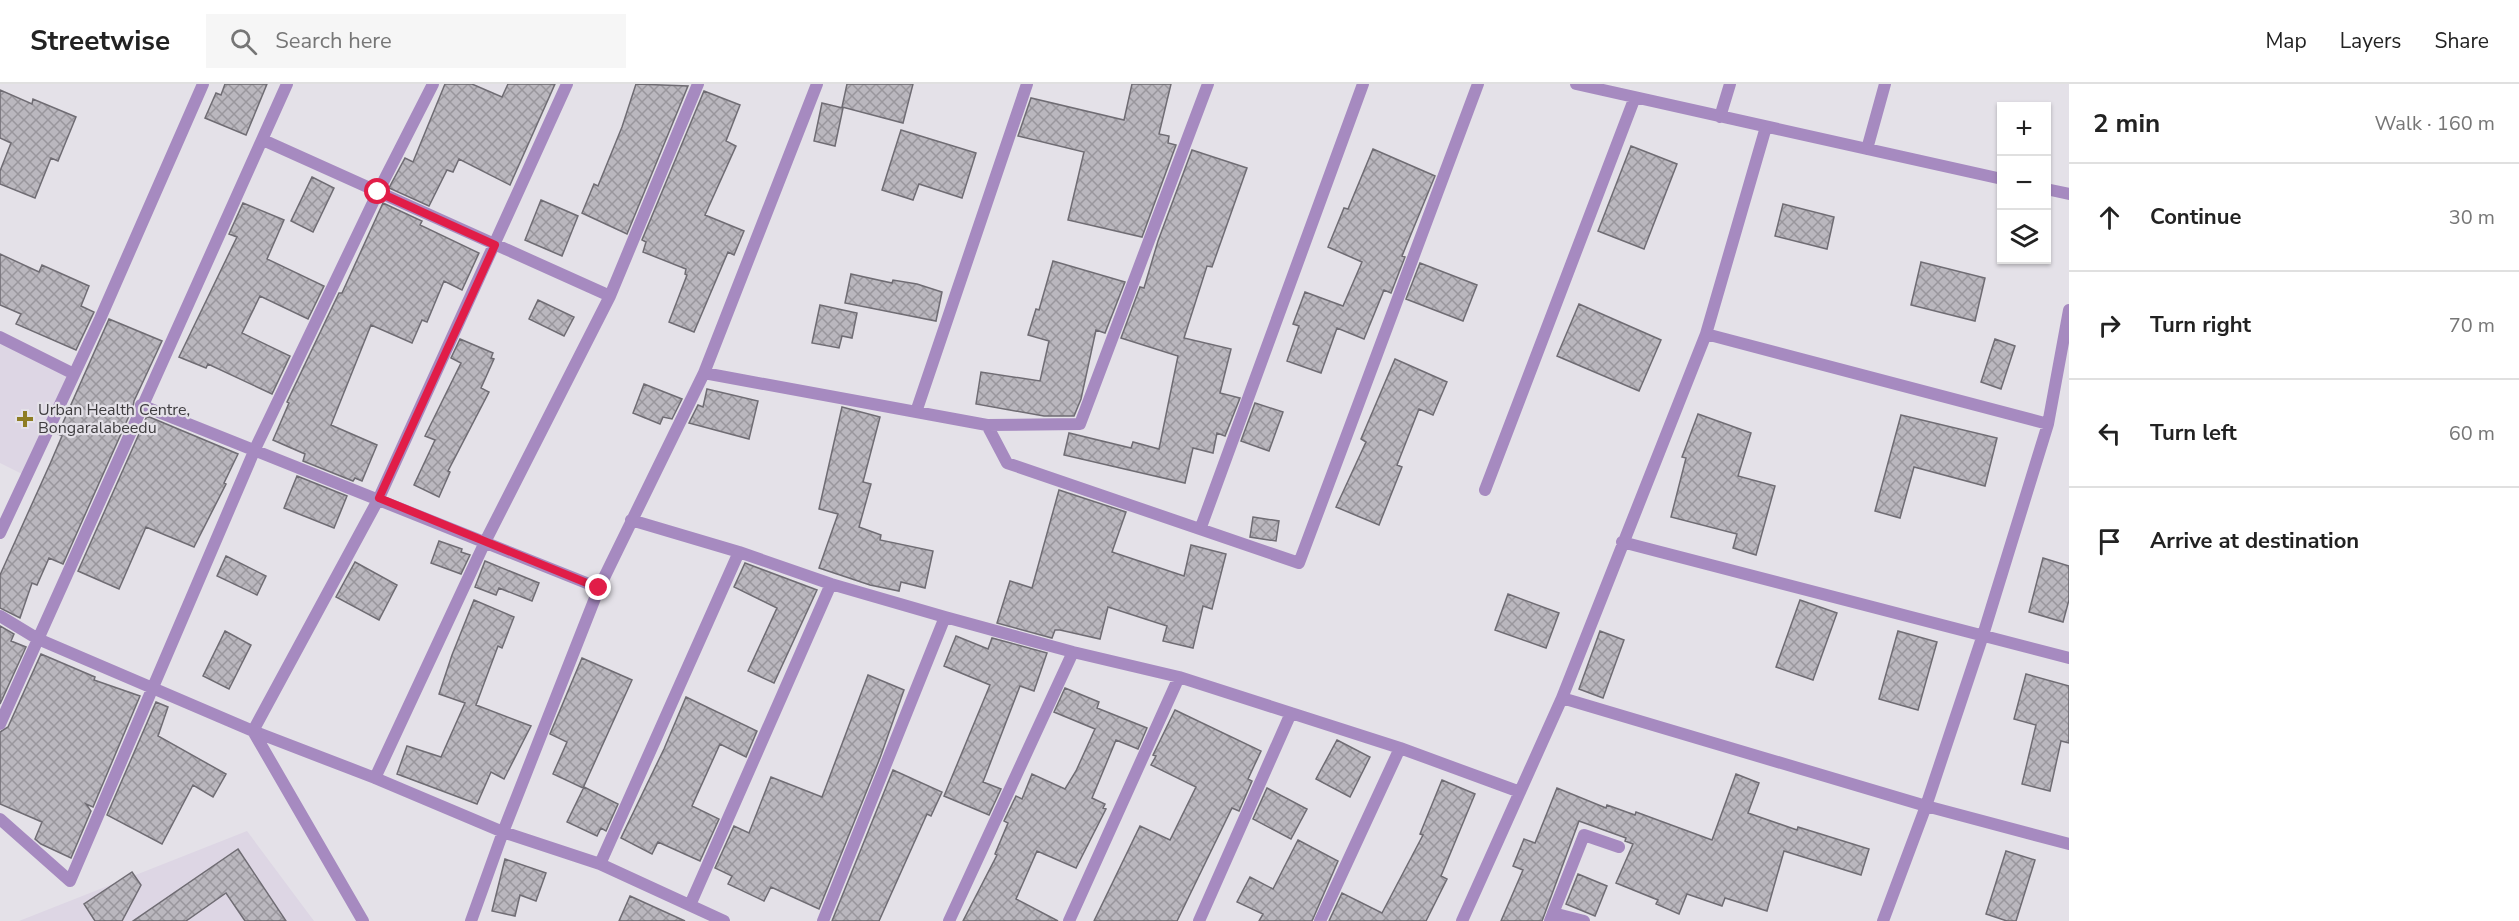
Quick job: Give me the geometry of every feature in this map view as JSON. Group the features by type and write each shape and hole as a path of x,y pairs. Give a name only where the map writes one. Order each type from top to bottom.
{"street":[{"path":"0,532 74,374 203,84"},
{"path":"0,724 141,405 264,140 287,84"},
{"path":"0,819 70,881 255,449 378,192 433,84"},
{"path":"253,731 379,498 567,84"},
{"path":"375,778 484,542 610,296 698,84"},
{"path":"471,921 503,832 599,588 704,373 817,84"},
{"path":"916,412 1027,84"},
{"path":"704,373 987,425 1080,424 1208,84"},
{"path":"1201,527 1363,84"},
{"path":"987,425 1008,462 1201,527 1299,563 1478,84"},
{"path":"1576,84 1997,178"},
{"path":"1720,117 1730,84"},
{"path":"1867,149 1885,84"},
{"path":"1485,490 1635,97"},
{"path":"1462,921 1562,698 1706,334 1766,127"},
{"path":"264,140 610,296"},
{"path":"2051,190 2069,194"},
{"path":"1883,921 1926,806 1983,635 2048,424 2069,310"},
{"path":"1706,334 2048,424"},
{"path":"0,337 74,374"},
{"path":"141,405 379,498 599,588"},
{"path":"632,520 739,552 831,584 945,617 1073,652 1179,677 1400,748 1520,792"},
{"path":"1622,542 2069,658"},
{"path":"600,864 739,552"},
{"path":"690,905 831,584"},
{"path":"0,616 38,639 151,689 375,778 503,832 600,864 690,905 709,918 724,921"},
{"path":"823,921 945,617"},
{"path":"949,921 1073,652"},
{"path":"1069,921 1179,677"},
{"path":"1562,698 1926,806 2069,844"},
{"path":"1199,921 1291,713"},
{"path":"253,731 363,921"},
{"path":"1320,921 1400,748"},
{"path":"1584,921 1552,917 1584,835 1620,847"}],"shaded area":[{"name":"Urban Health Centre, Bongaralabeedu","path":"0,341 69,376 24,475 0,463"},
{"path":"247,831 314,921 19,921"}],"building":[{"path":"225,84 267,84 246,135 205,118 216,93 221,95"},
{"path":"445,84 472,84 502,97 508,84 555,84 510,185 459,159 453,172 447,170 429,206 389,188 405,158 413,162"},
{"path":"636,84 688,86 627,234 582,213 594,184 598,186 622,127"},
{"path":"847,84 913,84 903,123 842,107"},
{"path":"1132,84 1171,84 1159,134 1169,136 1168,143 1176,145 1142,237 1068,220 1084,152 1018,136 1031,98 1124,120"},
{"path":"0,90 32,104 33,99 76,117 58,161 51,158 35,198 0,184 0,171 11,143 0,138"},
{"path":"704,91 740,105 726,141 736,146 705,215 744,231 734,255 728,252 694,332 669,322 687,275 685,274 686,269 643,252 646,242 642,240"},
{"path":"822,103 843,108 835,146 814,141"},
{"path":"901,130 976,153 962,198 919,184 913,200 882,190"},
{"path":"1631,146 1677,164 1644,249 1598,231"},
{"path":"1373,149 1435,176 1402,256 1405,257 1391,293 1384,290 1364,339 1337,328 1321,373 1287,361 1299,326 1293,324 1305,292 1343,306 1362,262 1328,247 1344,208 1348,209"},
{"path":"1192,150 1247,168 1212,267 1207,266 1184,338 1231,349 1220,393 1240,398 1225,436 1217,433 1213,453 1193,448 1185,483 1064,455 1069,433 1131,448 1133,442 1159,449 1178,356 1121,338 1140,287 1144,288 1158,241"},
{"path":"312,177 334,188 313,232 291,221"},
{"path":"541,200 578,216 562,256 525,240"},
{"path":"243,203 284,220 267,259 324,286 308,319 260,296 242,333 290,356 272,394 208,364 206,368 179,357 237,237 229,234"},
{"path":"383,203 422,221 420,225 479,253 462,290 444,281 427,322 422,320 412,343 371,325 331,425 377,445 362,481 355,478 353,481 303,461 305,454 273,440 289,403 287,402 339,293 342,293"},
{"path":"1783,204 1834,217 1827,249 1775,236"},
{"path":"0,254 39,272 42,265 89,286 81,306 94,312 76,350 16,324 21,314 0,305"},
{"path":"1053,261 1125,282 1105,333 1096,330 1081,399 1074,416 1044,416 976,404 981,372 1040,381 1049,341 1028,335 1036,309 1039,310"},
{"path":"1921,262 1985,278 1975,321 1911,305"},
{"path":"1420,263 1477,285 1463,321 1406,299"},
{"path":"851,274 892,283 893,280 917,284 942,292 936,321 845,303"},
{"path":"538,300 574,317 564,336 529,319"},
{"path":"1579,304 1661,340 1639,391 1557,356"},
{"path":"820,305 857,313 852,338 842,336 839,348 812,343"},
{"path":"109,319 162,341 63,564 49,558 37,585 32,583 20,618 0,608 0,575 62,436 58,434"},
{"path":"460,339 493,353 491,358 494,359 481,388 489,392 448,471 450,472 439,497 414,485 435,440 425,436 461,363 451,358"},
{"path":"1995,339 2015,346 2001,389 1981,382"},
{"path":"1395,359 1447,382 1433,415 1419,409 1397,465 1402,467 1379,525 1336,507 1366,442 1361,439"},
{"path":"644,384 682,399 672,419 663,417 660,424 633,413"},
{"path":"707,389 758,401 749,439 689,423 698,405 703,407"},
{"path":"1255,403 1283,412 1269,451 1241,441"},
{"path":"842,407 880,417 863,482 871,484 859,527 881,535 880,540 933,551 925,588 901,582 899,591 870,585 819,568 838,514 819,509"},
{"path":"1698,414 1751,433 1738,476 1775,486 1756,555 1733,548 1737,534 1671,517 1686,458 1682,457"},
{"path":"1901,415 1997,438 1985,486 1914,467 1900,518 1875,511"},
{"path":"147,416 238,454 224,483 226,484 194,547 146,527 119,589 78,571"},
{"path":"297,476 347,496 334,528 284,508"},
{"path":"1059,490 1126,512 1112,552 1184,576 1191,545 1226,554 1212,609 1203,606 1193,648 1163,641 1167,626 1108,607 1100,639 1060,630 1055,630 1052,638 997,623 1010,581 1032,588"},
{"path":"1253,517 1279,521 1276,541 1250,537"},
{"path":"439,541 462,549 461,552 470,555 461,574 431,563"},
{"path":"226,556 266,576 257,595 217,576"},
{"path":"2043,558 2069,566 2069,600 2063,622 2029,612"},
{"path":"485,561 539,583 532,601 499,588 496,595 475,587"},
{"path":"355,562 397,585 379,620 336,597"},
{"path":"745,563 817,590 774,683 748,671 777,608 734,587"},
{"path":"1508,594 1559,613 1546,648 1495,630"},
{"path":"474,600 514,617 502,648 498,646 476,705 531,726 504,779 491,772 477,804 397,774 407,746 441,757 465,703 439,694"},
{"path":"1800,600 1837,613 1813,680 1776,667"},
{"path":"0,626 14,634 11,641 26,647 0,704"},
{"path":"225,631 251,645 229,689 203,676"},
{"path":"1600,631 1624,640 1603,698 1579,689"},
{"path":"1898,631 1937,642 1918,710 1879,699"},
{"path":"956,636 988,649 992,638 1047,653 1034,691 1020,686 983,782 1001,789 989,815 944,796 990,685 944,666"},
{"path":"41,654 95,677 94,680 140,696 93,807 86,804 91,811 71,858 35,839 42,822 0,804 0,732 8,727"},
{"path":"582,658 632,680 583,788 553,774 567,742 550,734"},
{"path":"2026,674 2069,686 2069,743 2061,741 2050,791 2022,784 2036,725 2014,719"},
{"path":"868,675 904,690 880,758 819,909 771,887 764,901 728,884 732,876 715,868 734,826 749,833 771,777 822,797"},
{"path":"1065,688 1099,702 1097,708 1147,728 1138,749 1116,740 1092,798 1105,804 1103,808 1106,809 1076,868 1037,851 1016,899 1058,921 963,921 997,855 995,854 1008,823 1004,821 1016,796 1022,799 1032,774 1065,789 1095,729 1054,712"},
{"path":"686,697 757,731 746,757 720,744 692,806 719,819 700,861 658,842 652,854 621,838"},
{"path":"156,702 168,707 158,736 226,774 213,797 193,785 162,844 107,815"},
{"path":"1175,710 1261,751 1248,779 1252,781 1239,811 1232,808 1177,921 1094,921 1140,826 1170,840 1196,787 1151,765 1156,756 1153,755"},
{"path":"1337,740 1370,757 1350,797 1316,779"},
{"path":"893,770 942,792 931,816 927,814 879,921 832,921"},
{"path":"1736,774 1759,783 1748,813 1797,830 1798,827 1869,849 1861,875 1784,851 1767,911 1725,898 1722,906 1687,894 1679,914 1656,904 1658,900 1616,883 1633,844 1625,841 1626,838 1579,821 1542,921 1501,921 1523,870 1513,866 1524,839 1535,843 1557,788 1606,808 1607,805 1635,815 1636,812 1712,840"},
{"path":"1442,780 1475,794 1441,876 1447,879 1426,921 1329,921 1342,893 1382,913 1423,835 1420,834"},
{"path":"584,787 618,804 606,831 601,828 597,836 567,822"},
{"path":"1267,788 1307,809 1291,839 1253,819"},
{"path":"1298,840 1338,861 1312,921 1259,921 1263,914 1237,902 1250,877 1273,889"},
{"path":"238,849 286,921 245,921 226,893 186,921 133,921"},
{"path":"2006,851 2035,860 2016,921 2007,921 1986,914"},
{"path":"505,859 546,873 536,901 520,895 515,916 492,911"},
{"path":"132,872 141,885 122,921 95,921 84,904"},
{"path":"1578,874 1607,886 1595,916 1566,904"},
{"path":"630,896 685,921 619,921"}],"place":[{"name":"Urban Health Centre, Bongaralabeedu","path":"25,419"}],"route":[{"path":"378,192 495,245 379,498 599,588"}]}
